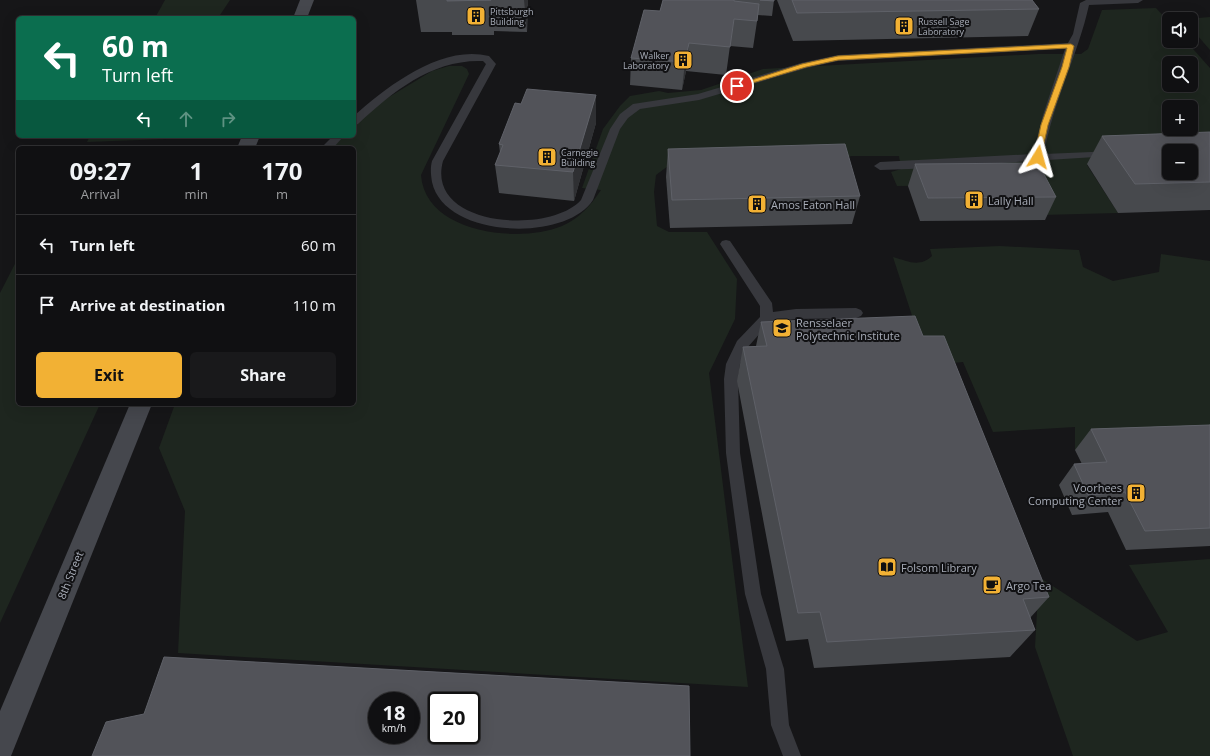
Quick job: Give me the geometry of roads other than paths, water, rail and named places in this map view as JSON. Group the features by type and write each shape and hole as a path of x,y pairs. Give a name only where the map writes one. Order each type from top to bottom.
{"street":[{"path":"301,16 307,0"},
{"name":"8th Street","path":"0,746 140,406"}],"lane":[{"path":"1038,157 1040,138 1046,118 1066,67 1071,46 1078,34 1082,2 1138,0"},
{"path":"356,120 380,99 423,71 458,58 472,56 486,58 492,64 463,112 437,162 436,180 441,192 449,204 463,213 495,224 529,224 550,221 568,215 579,209 587,200 614,129 624,116 637,106 699,97 805,65 838,58 1071,46"},
{"path":"329,146 337,138"},
{"path":"880,166 958,164 1038,157 1125,153"},
{"path":"726,244 767,306 766,318 742,345 733,364 731,379 734,453 741,517 753,594 775,668 780,725 792,756"},
{"path":"766,318 796,314 856,313"}],"place":[{"name":"Pittsburgh Building","path":"476,16"},
{"name":"Russell Sage Laboratory","path":"904,26"},
{"name":"Walker Laboratory","path":"683,60"},
{"name":"Carnegie Building","path":"547,157"},
{"name":"Lally Hall","path":"974,200"},
{"name":"Amos Eaton Hall","path":"757,204"},
{"name":"Rensselaer Polytechnic Institute","path":"782,328"},
{"name":"Voorhees Computing Center","path":"1136,493"},
{"name":"Folsom Library","path":"887,567"},
{"name":"Argo Tea","path":"992,585"}]}
